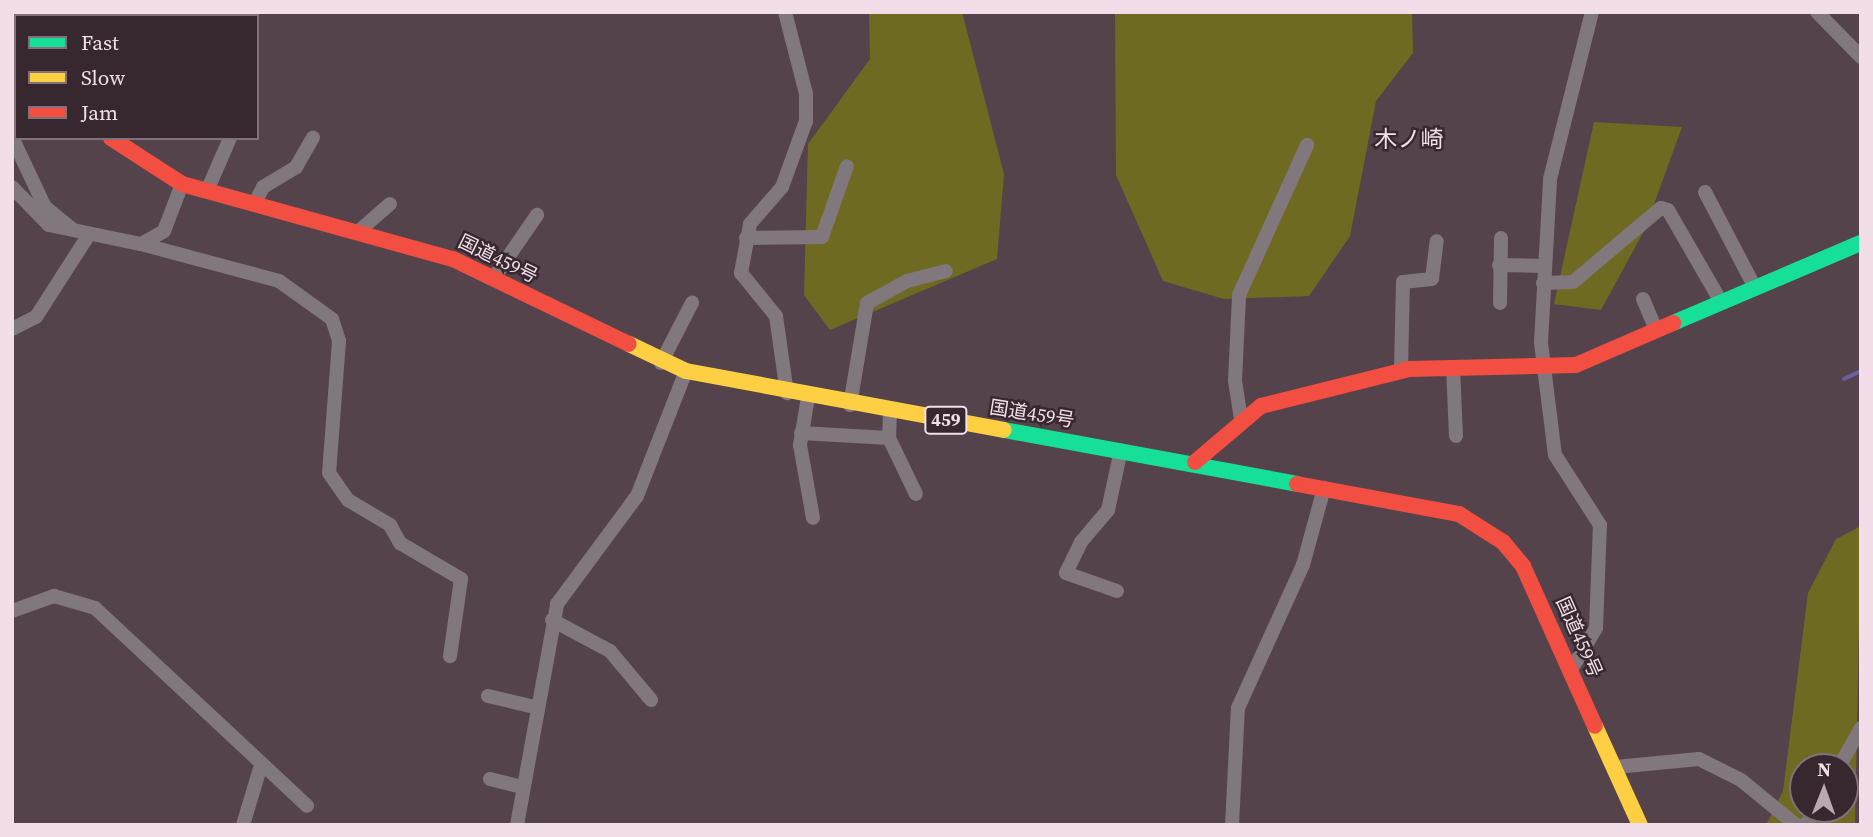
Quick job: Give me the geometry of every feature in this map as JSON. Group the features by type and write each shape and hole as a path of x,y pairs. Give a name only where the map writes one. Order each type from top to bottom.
{"main road":[{"name":"国道459号","path":"114,140 182,184 453,259 662,363 685,371 850,405 1195,462 1459,514 1503,542 1533,584 1640,825"},
{"path":"1195,462 1241,419 1261,406 1401,370 1453,366 1540,370 1576,365 1753,284 1861,243"}],"street":[{"path":"785,12 806,94 806,121 782,187 750,224 741,273 776,316 787,393"},
{"path":"1571,670 1596,628 1600,525 1556,455 1540,370 1550,178 1592,12"},
{"path":"1817,12 1861,57"},
{"path":"12,137 45,207 82,234"},
{"path":"255,204 263,187 296,167 313,137"},
{"path":"207,191 229,140"},
{"path":"1241,419 1235,381 1238,295 1307,145"},
{"path":"747,238 822,237 847,166"},
{"path":"141,244 164,231 182,184"},
{"path":"12,187 38,218 82,234 141,244 279,281 332,319 339,341 329,473 348,500 390,525 400,543 461,579 450,656"},
{"path":"1705,192 1753,284"},
{"path":"359,231 390,204"},
{"path":"1544,283 1573,282 1661,208 1668,210 1720,300"},
{"path":"493,279 537,215"},
{"path":"12,329 36,317 82,234"},
{"path":"1500,303 1501,238"},
{"path":"1401,370 1403,282 1432,279 1437,240"},
{"path":"1499,265 1545,266"},
{"path":"850,405 867,303 907,281 946,271"},
{"path":"1643,299 1656,330"},
{"path":"662,363 692,303"},
{"path":"1453,366 1456,436"},
{"path":"517,825 552,620 590,553 638,496 685,371"},
{"path":"808,397 800,433 813,518"},
{"path":"890,411 889,438 916,494"},
{"path":"800,433 889,438"},
{"path":"1117,591 1066,573 1081,541 1108,510 1121,450"},
{"path":"1232,825 1238,708 1303,565 1324,488"},
{"path":"12,611 54,596 95,608 307,806"},
{"path":"552,620 610,651 651,700"},
{"path":"488,696 535,708"},
{"path":"1847,753 1861,728"},
{"path":"1616,767 1699,759 1741,780 1796,825"},
{"path":"243,825 261,765"},
{"path":"491,779 522,787"}],"shaded area":[{"path":"869,12 962,12 1004,174 997,259 830,330 804,295 808,144 870,59"},
{"path":"1115,12 1412,12 1413,53 1376,101 1350,236 1309,296 1224,299 1163,281 1116,175"},
{"path":"1594,122 1682,127 1645,229 1601,310 1554,304"},
{"path":"1861,526 1856,753 1789,753 1789,823 1855,825 1766,825 1783,791 1808,593 1836,539"}],"waterway":[{"path":"1844,379 1861,371"}],"traffic: fast":[{"path":"1673,323 1861,243"},
{"path":"1004,430 1297,484"}],"traffic: slow":[{"path":"629,344 686,371 1004,430"},
{"path":"1595,726 1640,825"}],"traffic: jam":[{"path":"114,140 182,184 453,259 629,344"},
{"path":"1195,462 1261,406 1409,369 1576,365 1673,323"},
{"path":"1297,484 1459,514 1503,542 1523,566 1595,726"}],"district":[{"name":"木ノ崎","path":"1409,139"}]}
